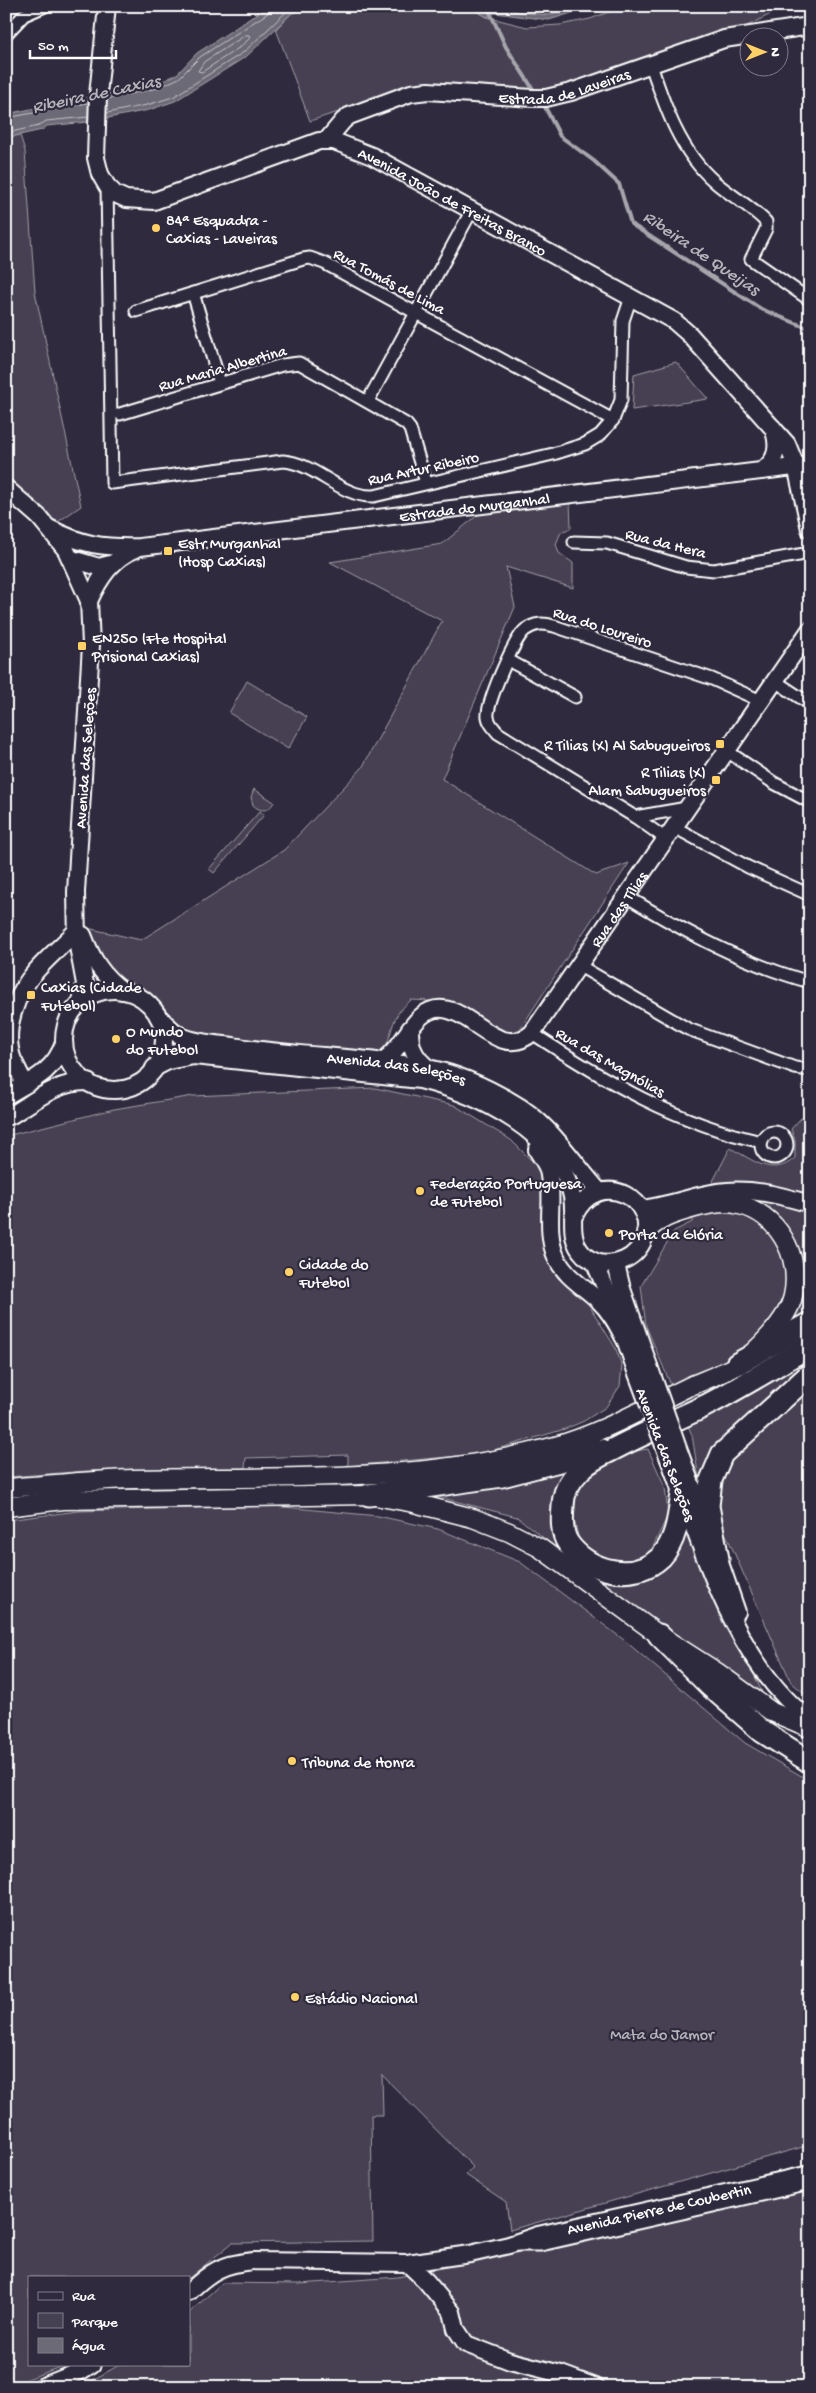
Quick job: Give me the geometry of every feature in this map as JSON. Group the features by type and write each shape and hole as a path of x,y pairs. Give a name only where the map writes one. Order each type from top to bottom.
{"highway":[{"path":"737,1364 810,1323"},
{"path":"682,1493 676,1530 661,1557 628,1573 605,1570 585,1560 567,1542 562,1520 563,1494 580,1470 596,1458 625,1443 705,1406 810,1346"},
{"path":"718,1559 708,1506 711,1480 722,1454 810,1374"},
{"path":"368,1495 502,1476 625,1443"},
{"path":"659,1636 709,1685 763,1732 810,1762"}],"main road":[{"path":"6,1488 130,1479 367,1476 416,1472 493,1460 554,1447 609,1425 737,1364 781,1325 793,1298 796,1269 786,1240 753,1208 732,1203 696,1208 660,1219 646,1231"},
{"path":"6,1507 63,1500 368,1495 414,1503 473,1518 509,1532 547,1553 659,1636 717,1672 772,1712 810,1728"}],"street":[{"path":"6,34 24,15 45,6"},
{"path":"107,6 98,96 96,158 100,174 107,186 126,199 154,201 305,146 327,140"},
{"name":"Estrada de Laveiras","path":"327,140 343,120 349,116 411,93 428,91 546,98 571,92 724,40 810,26"},
{"path":"651,65 665,106 690,156 714,181 766,222 766,228 751,259 810,300"},
{"name":"Avenida João de Freitas Branco","path":"327,140 340,142 372,156 631,297 684,329 773,428 803,465"},
{"name":"Rua Artur Ribeiro","path":"107,186 112,484 283,461 296,464 347,490 367,497 553,454 585,444 600,435 613,420 621,400 623,321 631,297"},
{"path":"368,401 472,210"},
{"name":"Rua Tomás de Lima","path":"136,311 303,258 310,258 324,263 613,420"},
{"path":"193,293 220,383"},
{"name":"Rua Maria Albertina","path":"120,414 282,364 299,363 401,420 410,429 426,483"},
{"path":"763,470 772,464 776,454 777,446 773,428"},
{"path":"803,465 810,529"},
{"name":"Estrada do Murganhal","path":"72,559 99,567 111,556 140,547 803,465"},
{"path":"763,470 781,476 807,497"},
{"name":"Estrada do Murganhal","path":"6,488 50,528 72,559 89,601"},
{"name":"Estrada do Murganhal","path":"50,528 111,556"},
{"name":"Rua da Hera","path":"574,542 607,543 686,567 714,570 810,553"},
{"path":"89,601 103,576 111,556"},
{"name":"Avenida das Seleções","path":"81,1002 86,984 81,963 77,923 77,865 91,645 89,601"},
{"name":"Rua do Loureiro","path":"761,701 712,679 545,623 538,623 523,632 508,660 488,705 488,719 492,726 522,748 634,816 810,895"},
{"name":"Rua das Tílias","path":"532,1033 810,630"},
{"path":"508,660 575,697"},
{"path":"775,681 810,704"},
{"path":"726,751 774,783 810,802"},
{"path":"634,816 687,808"},
{"path":"626,896 685,932 736,956 784,975 810,982"},
{"path":"25,1084 13,1059 8,1034 13,1012 21,992 35,972 77,923"},
{"name":"Avenida das Seleções","path":"77,923 95,964 104,976 123,991"},
{"path":"49,957 68,954 77,958 81,963"},
{"path":"578,966 688,1029 795,1068 810,1070"},
{"path":"6,1096 53,1065 64,1043 67,1024 81,1002 96,993 114,990 123,991 146,1002 158,1016 164,1043 154,1068 142,1081 124,1089 105,1089 88,1082 74,1069 64,1043"},
{"path":"382,1061 396,1051 416,1021 427,1012 437,1009 456,1012 505,1041 520,1042 532,1033"},
{"name":"Avenida das Seleções","path":"158,1016 169,1028 189,1039 300,1056 382,1061 428,1068 454,1075 481,1086 514,1103 530,1114 556,1138 598,1192"},
{"path":"410,1029 413,1052 419,1061 428,1068"},
{"name":"Rua das Magnólias","path":"532,1033 600,1077 652,1104 723,1133 762,1142"},
{"name":"Avenida das Seleções","path":"154,1068 168,1061 194,1056 420,1080 441,1085 485,1103 525,1129 541,1142 555,1159 573,1198 573,1237 581,1251 594,1261 602,1277 624,1338 642,1369"},
{"path":"6,1110 10,1116 56,1087 75,1082 88,1082"},
{"path":"525,1129 547,1168 550,1184 551,1242 557,1258 567,1274 599,1301 613,1317 624,1338"},
{"path":"574,1216 579,1205 588,1197 598,1192 611,1190 623,1193 634,1200 642,1210 646,1231 643,1242 636,1252 627,1260 616,1264 594,1261"},
{"path":"642,1210 720,1192 749,1191 786,1197 810,1204"},
{"name":"Avenida das Seleções","path":"616,1264 642,1369 675,1457 718,1559 747,1645"},
{"name":"Avenida das Seleções","path":"675,1457 682,1493 721,1598 759,1666 774,1686 810,1720"},
{"name":"Avenida Pierre de Coubertin","path":"190,2291 220,2267 241,2262 407,2263 470,2254 509,2245 538,2235 810,2174"},
{"name":"Avenida Pierre de Coubertin","path":"509,2245 541,2245 810,2184"},
{"path":"407,2263 426,2281 452,2312 461,2339 472,2348 510,2361 561,2374 596,2387"},
{"path":"41,2387 89,2366"}],"green space":[{"path":"313,6 468,6 487,17 527,27 560,25 590,19 625,6 780,6 769,15 743,28 738,28 737,31 546,94 423,85 310,121 276,29 292,13"},
{"path":"20,135 25,151 35,292 81,506 49,528 6,488 6,138"},
{"path":"676,362 708,399 632,410 634,374"},
{"path":"570,501 571,528 561,532 556,544 559,553 573,563 573,588 506,567 515,607 442,779 596,875 629,863 520,1029 513,1036 507,1036 448,1002 411,1000 399,1012 393,1023 388,1041 377,1055 183,1031 158,1000 138,989 119,982 86,937 87,928 141,940 284,850 362,768 442,621 330,562 442,544 479,514"},
{"path":"247,681 307,717 288,749 229,713"},
{"path":"254,789 274,802 270,808 261,810 253,805 251,797"},
{"path":"260,811 264,815 214,873 209,869"},
{"name":"Cidade do Futebol","path":"375,1088 454,1105 511,1140 544,1173 554,1208 562,1251 582,1294 615,1347 622,1366 620,1386 606,1407 584,1421 565,1429 480,1454 348,1466 348,1455 246,1458 245,1468 87,1471 6,1477 6,1136 114,1109 193,1096"},
{"path":"801,1118 810,1120 810,1698 791,1682 729,1541 699,1479 692,1435 646,1326 641,1286 674,1231 692,1222 730,1148 763,1165 779,1167 787,1164 795,1158 795,1140 791,1129"},
{"path":"648,1449 665,1487 668,1515 651,1551 628,1563 601,1562 580,1543 574,1520 576,1487 609,1462 627,1454"},
{"path":"567,1467 555,1494 559,1543 650,1576 670,1565 687,1530 762,1692 655,1625 517,1517 435,1496"},
{"name":"Mata do Jamor","path":"273,1506 378,1516 438,1529 520,1562 624,1640 745,1743 810,1781 810,2145 510,2230 506,2202 466,2175 473,2167 382,2075 383,2115 371,2115 373,2241 232,2243 190,2277 28,2276 28,2366 63,2366 6,2387 6,1520 79,1511"},
{"path":"810,2191 810,2387 80,2387 117,2366 190,2366 190,2312 222,2283 299,2284 398,2277"}],"water":[{"name":"Ribeira de Caxias","path":"269,6 313,6 292,13 247,56 175,101 149,110 88,122 47,126 42,130 6,138 6,114 157,84 177,74 197,53"},
{"path":"468,6 509,6 518,12 548,15 576,6 594,6 549,20 495,13 487,17"}],"waterway":[{"name":"Ribeira de Queijas","path":"487,6 506,47 533,89"},
{"name":"Ribeira de Queijas","path":"545,107 560,136 594,161 619,184 631,224 761,309 810,329"}],"place":[{"name":"84ª Esquadra - Caxias - Laveiras","path":"156,228"},
{"name":"Estr Murganhal (Hosp Caxias)","path":"168,551"},
{"name":"EN250 (Fte Hospital Prisional Caxias)","path":"82,646"},
{"name":"R Tilias (X) Al Sabugueiros","path":"720,744"},
{"name":"R Tilias (X) Alam Sabugueiros","path":"716,780"},
{"name":"Caxias (Cidade Futebol)","path":"31,995"},
{"name":"O Mundo do Futebol","path":"116,1039"},
{"name":"Federação Portuguesa de Futebol","path":"420,1191"},
{"name":"Porta da Glória","path":"609,1233"},
{"name":"Cidade do Futebol","path":"289,1272"},
{"name":"Tribuna de Honra","path":"292,1761"},
{"name":"Estádio Nacional","path":"295,1997"}]}
